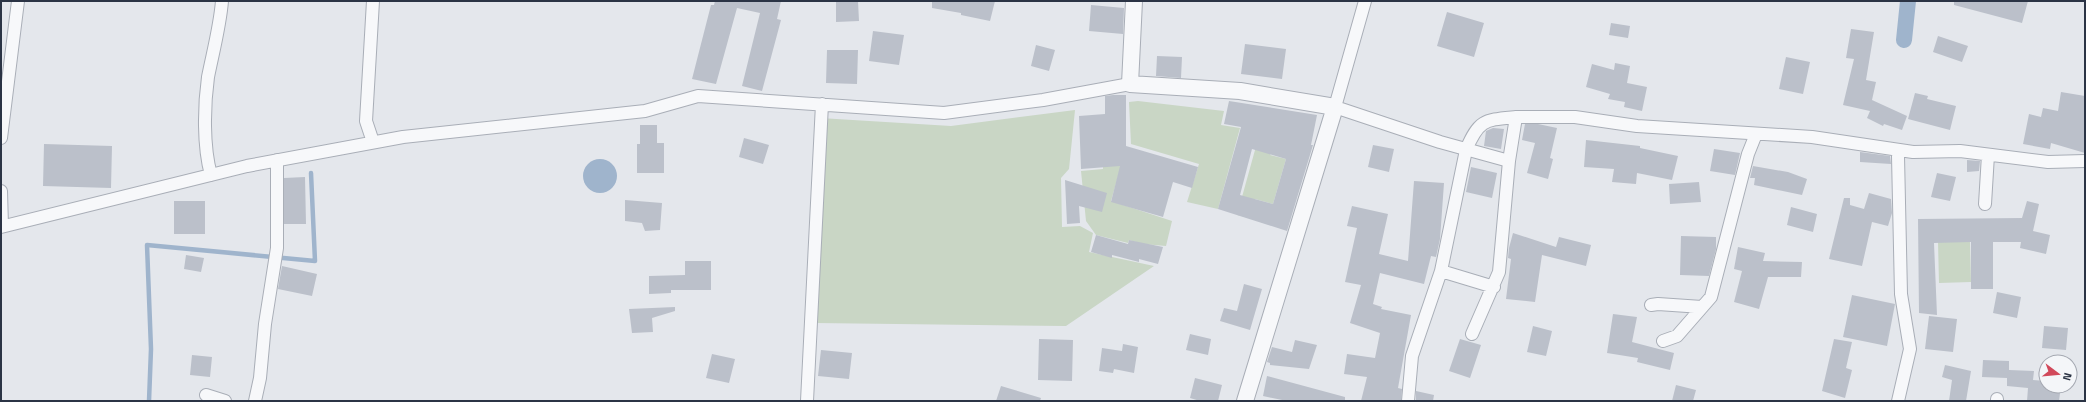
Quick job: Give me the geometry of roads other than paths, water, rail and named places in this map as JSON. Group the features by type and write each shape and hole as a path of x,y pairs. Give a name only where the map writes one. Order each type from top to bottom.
{"street":[{"path":"1,138 18,1"},
{"path":"211,175 206,157 206,109 208,79 222,1"},
{"path":"373,1 366,120 373,142"},
{"path":"1130,84 1134,1"},
{"path":"1245,401 1335,107 1364,1"},
{"path":"1,191 2,226 277,160 373,142 419,135 645,111 698,96 944,113 1043,100 1130,84 1240,92 1335,107 1466,150 1509,161"},
{"path":"807,401 822,104"},
{"path":"1472,334 1494,287 1499,272 1509,161 1516,117"},
{"path":"1408,401 1412,356 1441,271 1466,150 1474,131 1482,124 1493,119 1516,117 1575,117 1637,126 1812,137 1913,152 1960,152 2048,162 2085,161"},
{"path":"1663,341 1677,336 1711,297 1748,154 1756,134"},
{"path":"1898,401 1910,349 1901,294 1899,150"},
{"path":"1985,204 1988,155"},
{"path":"255,401 260,378 265,324 277,244 277,160"},
{"path":"1441,271 1494,287"},
{"path":"1651,305 1658,304 1702,307"},
{"path":"206,395 225,401"}],"water":[{"path":"603,159 610,161 615,166 617,176 615,186 610,191 597,193 590,191 585,186 583,173 585,166 590,161"}],"waterway":[{"path":"1904,40 1908,1"},
{"path":"149,401 151,349 147,245 315,261 311,173"}]}
